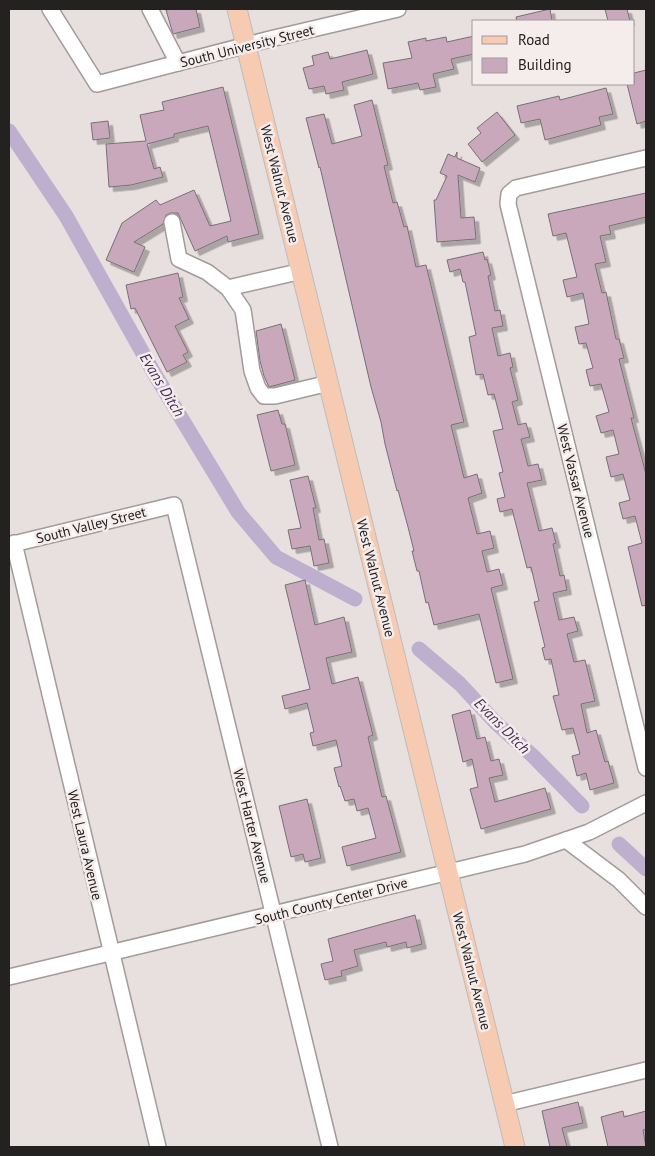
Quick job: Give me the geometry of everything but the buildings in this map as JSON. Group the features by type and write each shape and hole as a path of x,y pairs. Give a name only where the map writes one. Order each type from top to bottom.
{"main road":[{"name":"West Walnut Avenue","path":"238,9 515,1147"}],"street":[{"name":"South University Street","path":"50,9 96,84 246,45 398,9"},
{"path":"150,9 178,63"},
{"name":"West Vassar Avenue","path":"646,158 516,188 509,194 508,204 646,768"},
{"path":"172,222 179,260 205,270 228,288 243,310 252,371 258,388 264,396 275,396 329,383"},
{"path":"228,288 302,271"},
{"name":"South Valley Street","path":"11,544 174,505"},
{"name":"West Harter Avenue","path":"174,505 330,1147"},
{"name":"West Laura Avenue","path":"11,544 158,1147"},
{"name":"South County Center Drive","path":"9,977 525,854 589,832 646,804"},
{"path":"566,840 619,880 646,907"},
{"path":"504,1104 646,1070"}],"waterway":[{"name":"Evans Ditch","path":"9,131 66,216 154,373 238,512 276,557 355,599"},
{"name":"Evans Ditch","path":"419,649 460,684 496,723 533,756 582,806"},
{"name":"Evans Ditch","path":"619,844 646,869"}]}
